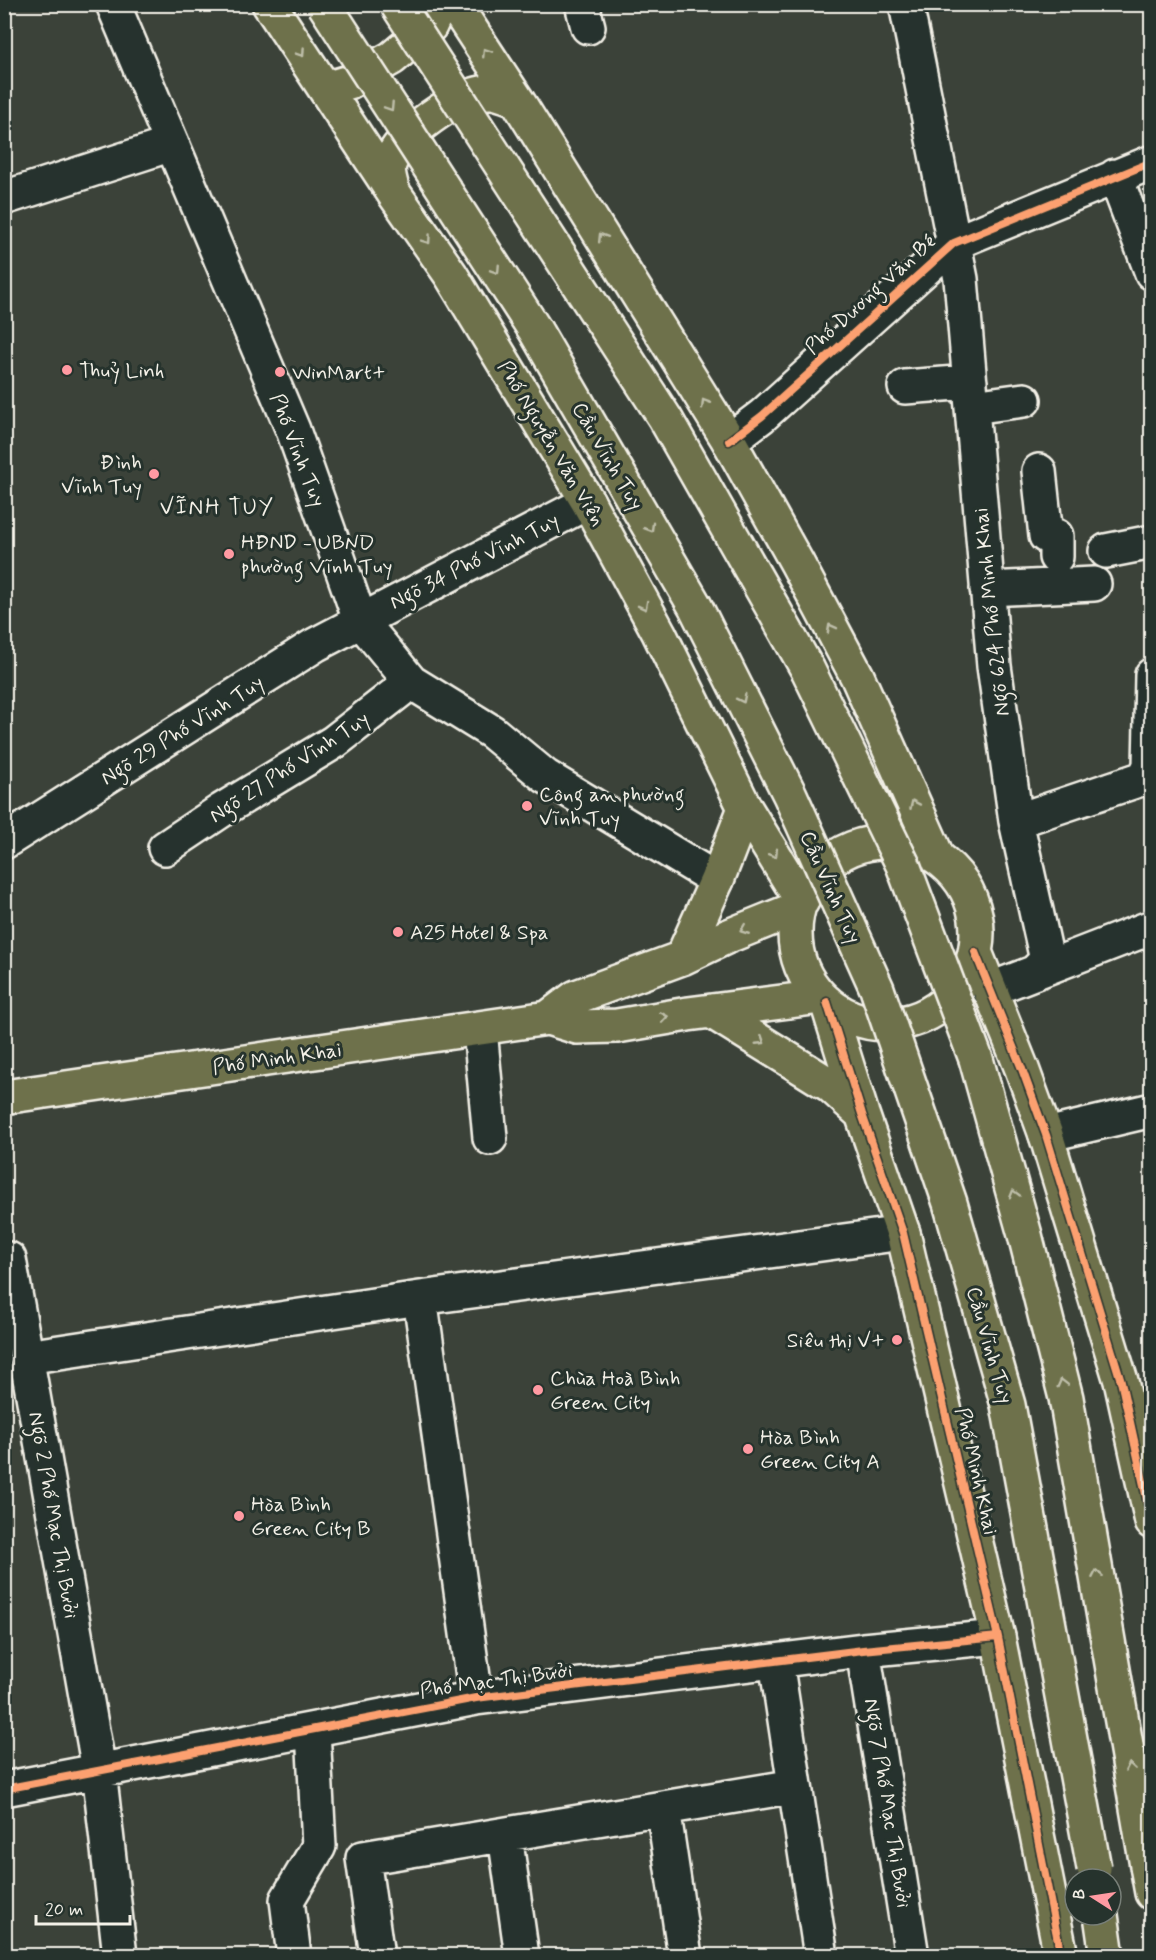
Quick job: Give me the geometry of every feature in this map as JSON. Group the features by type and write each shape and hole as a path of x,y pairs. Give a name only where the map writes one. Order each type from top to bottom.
{"main road":[{"name":"Phố Nguyễn Văn Viên","path":"269,4 393,192 451,275 588,502 664,643 745,808 800,904"},
{"name":"Cầu Vĩnh Tuy","path":"324,4 535,330 695,606 790,795 877,990 950,1203 1008,1405 1093,1867"},
{"path":"397,4 665,418 808,670 903,865 976,1059 1025,1235 1066,1398 1150,1878"},
{"path":"321,82 332,87 349,82 392,58 430,26 440,4"},
{"path":"454,4 517,100 729,441 857,676 938,858"},
{"path":"393,192 388,168 395,149 425,121 469,96 492,92 517,100"},
{"path":"682,958 717,880 745,808"},
{"path":"886,839 904,842 938,858 949,867 967,893 976,922 975,951 964,979 946,1001 922,1017 894,1024 865,1022 838,1011 816,993 801,968 795,940 800,904 812,880 834,858 862,845 886,839"},
{"name":"Phố Minh Khai","path":"548,1018 576,997 682,958 800,904"},
{"path":"975,951 1046,1135 1145,1461 1152,1522"},
{"name":"Phố Minh Khai","path":"5,1096 548,1018 577,1027 617,1026 711,1011 824,999 903,1233 998,1637 1061,1956"},
{"path":"711,1011 830,1085 862,1114"},
{"path":"1085,1956 1088,1927"},
{"path":"1103,1927 1107,1956"}],"street":[{"name":"Phố Vĩnh Tuy","path":"113,4 293,430 360,620 411,682 492,732 546,776 717,880"},
{"name":"Ngõ 624 Phố Minh Khai","path":"906,4 961,279 971,395 971,532 987,589 994,666 1016,821 1047,960 1035,972"},
{"path":"4,198 172,144"},
{"name":"Phố Dương Văn Bé","path":"729,441 762,416 954,243 1152,162"},
{"path":"1115,176 1152,273"},
{"path":"905,387 1024,400"},
{"path":"1039,471 1046,536 1056,536 1059,558 1039,557 1041,586"},
{"name":"Ngõ 34 Phố Vĩnh Tuy","path":"360,620 588,502"},
{"path":"1106,551 1152,542"},
{"path":"987,589 1094,584"},
{"name":"Ngõ 29 Phố Vĩnh Tuy","path":"4,842 315,645 360,620"},
{"path":"1016,821 1148,778 1152,675"},
{"name":"Ngõ 27 Phố Vĩnh Tuy","path":"165,848 333,742 411,682"},
{"path":"989,990 1152,927"},
{"path":"480,1029 490,1138"},
{"path":"1046,1135 1152,1110"},
{"path":"26,1358 420,1298 903,1233"},
{"name":"Ngõ 2 Phố Mạc Thị Bưởi","path":"9,1259 99,1770 120,1956"},
{"path":"420,1298 476,1698"},
{"name":"Phố Mạc Thị Bưởi","path":"4,1790 476,1698 863,1650 998,1637"},
{"name":"Ngõ 7 Phố Mạc Thị Bưởi","path":"863,1650 912,1956"},
{"path":"776,1661 821,1956"},
{"path":"294,1956 287,1900 319,1846 313,1730"},
{"path":"377,1956 363,1858 795,1786"},
{"path":"663,1808 685,1956"},
{"path":"505,1835 522,1956"}],"cycle path":[{"path":"729,441 762,416 954,243 1152,162"},
{"path":"975,952 1046,1135 1121,1381 1152,1522"},
{"path":"827,1002 903,1233 998,1637 1061,1956"},
{"path":"4,1789 476,1698 863,1650 998,1637"}],"place":[{"name":"Thuỷ Linh","path":"67,370"},
{"name":"WinMart+","path":"280,372"},
{"name":"Đình Vĩnh Tuy","path":"154,474"},
{"name":"HĐND - UBND phường Vĩnh Tuy","path":"229,554"},
{"name":"Công an phường Vĩnh Tuy","path":"527,806"},
{"name":"A25 Hotel & Spa","path":"398,932"},
{"name":"Siêu thị V+","path":"897,1340"},
{"name":"Chùa Hoà Bình Green City","path":"538,1390"},
{"name":"Hòa Bình Green City A","path":"748,1449"},
{"name":"Hòa Bình Green City B","path":"239,1516"}],"district":[{"name":"VĨNH TUY","path":"217,506"}]}
